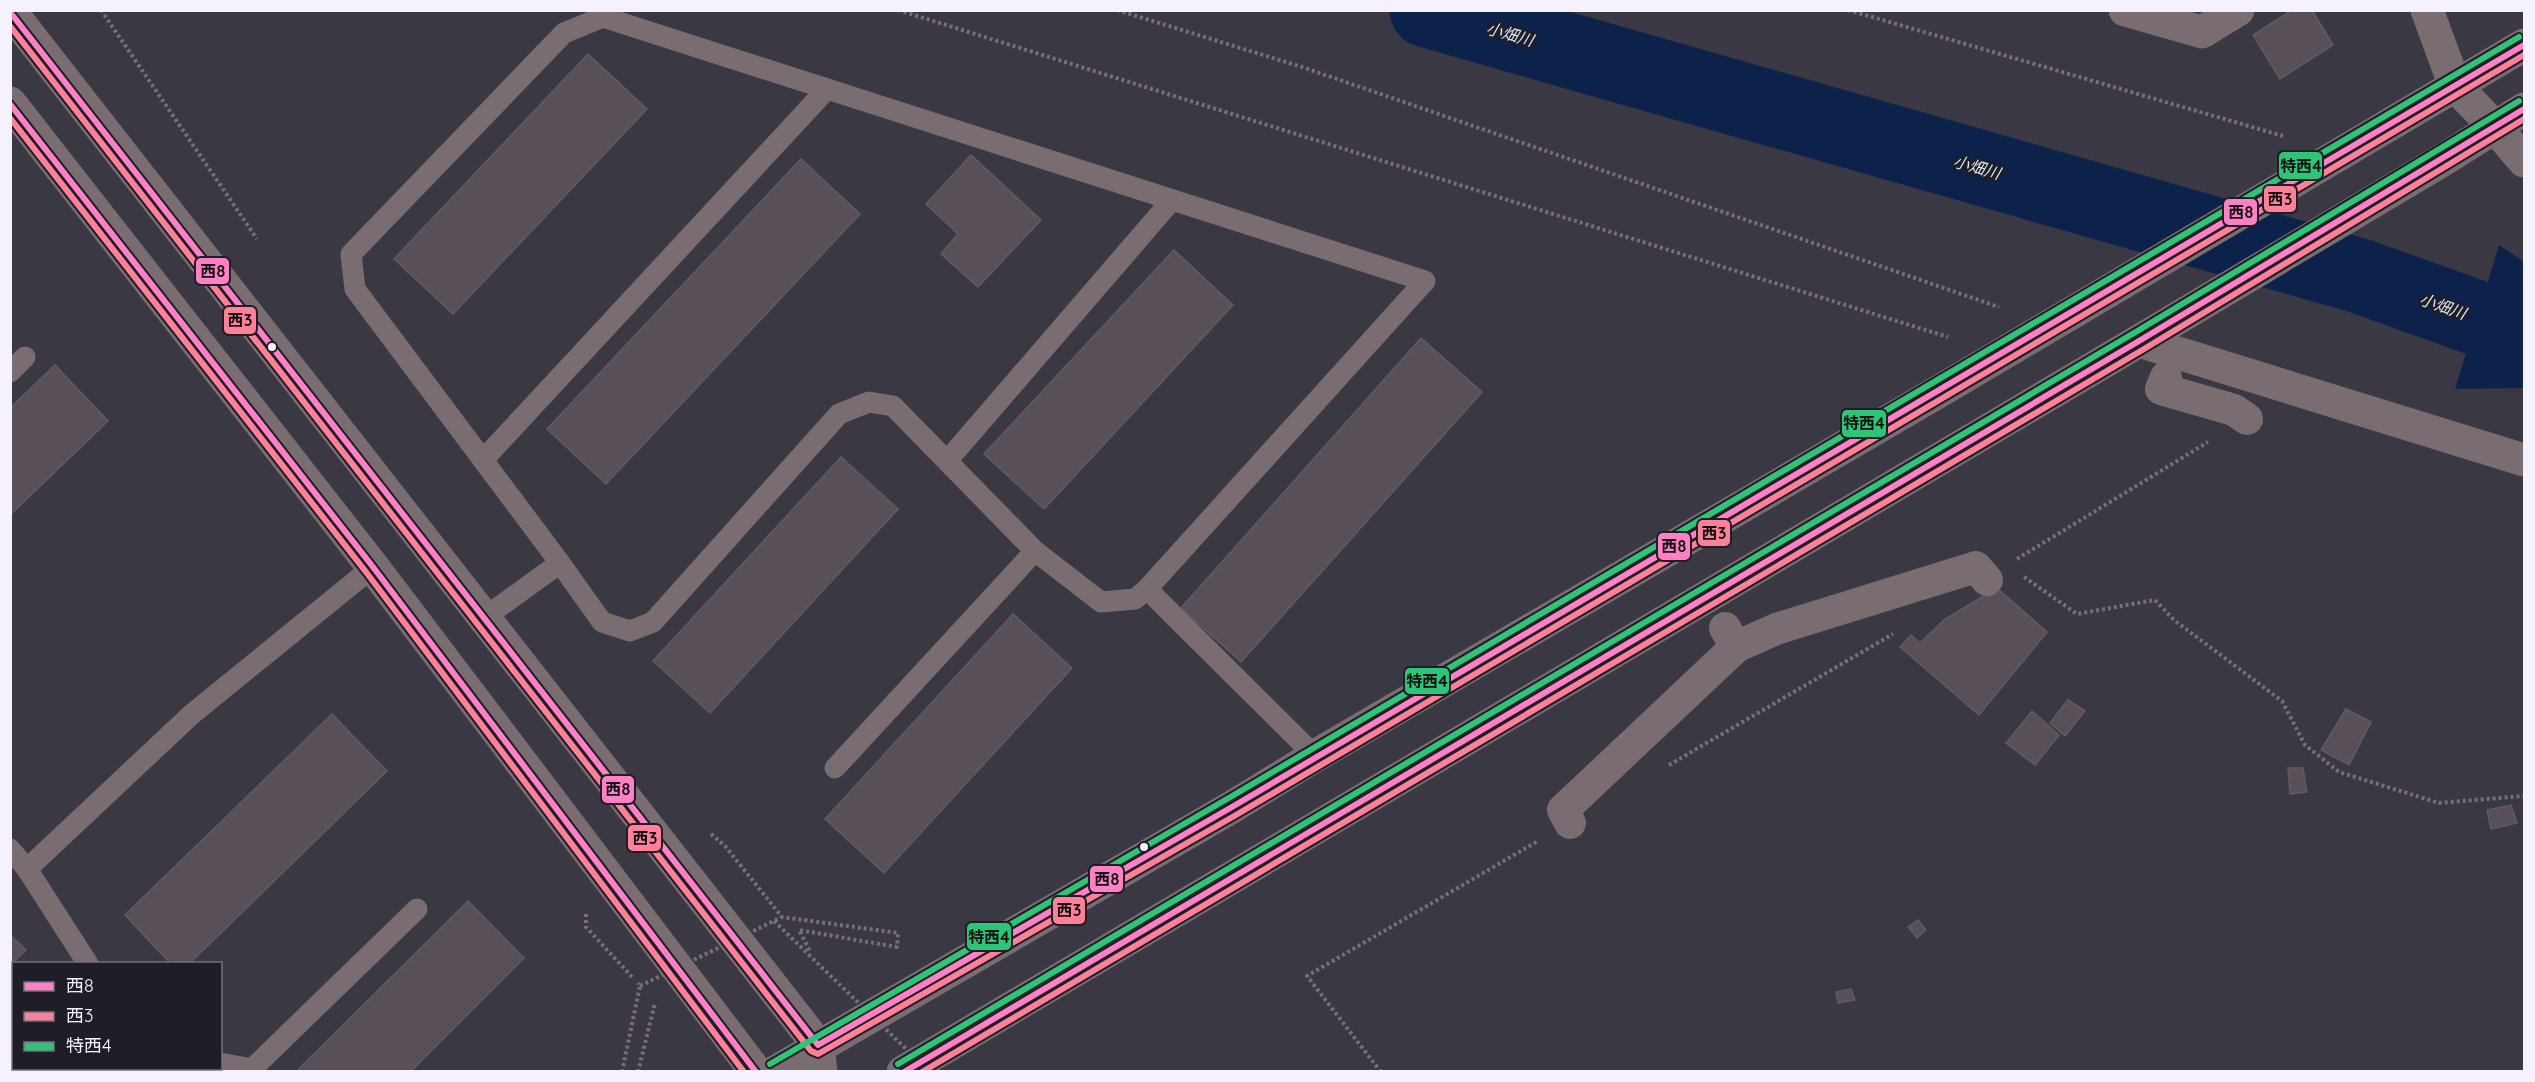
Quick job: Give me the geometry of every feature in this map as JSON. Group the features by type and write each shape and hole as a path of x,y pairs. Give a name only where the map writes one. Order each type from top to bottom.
{"street":[{"path":"2125,10 2202,32 2238,10"},
{"path":"2427,10 2455,86 2524,161"},
{"path":"10,11 484,617 820,1058"},
{"path":"775,1071 820,1058 1315,756 2524,45"},
{"path":"10,103 373,567 756,1071"},
{"path":"903,1071 2446,159 2524,109"},
{"path":"2139,341 2524,459"},
{"path":"2166,377 2161,389 2234,410 2247,419"},
{"path":"1570,823 1563,810 1731,637 1776,629 1976,567 1997,572"}],"lane":[{"path":"603,17 827,89 1172,200 1425,281 1147,589 1134,599 1101,602 1035,550 893,406 869,402 839,414 652,622 630,631 602,622 355,289 351,254 564,33 603,17"},
{"path":"483,460 827,89"},
{"path":"947,461 1172,200"},
{"path":"835,768 1035,550"},
{"path":"484,617 560,563"},
{"path":"27,869 192,714 373,567"},
{"path":"1147,589 1315,756"},
{"path":"10,849 27,869 87,962"},
{"path":"222,1063 252,1069 417,909"}],"path":[{"path":"101,10 257,239"},
{"path":"898,10 1948,337"},
{"path":"1117,10 1302,67 1999,307"},
{"path":"1848,10 2283,136"},
{"path":"1997,572 2247,419"},
{"path":"1997,572 2077,614 2155,600 2174,620 2282,701 2305,745 2339,772 2439,803 2524,796"},
{"path":"1663,769 1899,631"},
{"path":"1381,1071 1307,976 1570,823"},
{"path":"711,834 725,846 783,917"},
{"path":"586,910 586,927 640,986"},
{"path":"640,986 783,917 898,933 897,946 799,930 811,953"},
{"path":"774,921 930,1071"},
{"path":"622,1071 640,986"},
{"path":"638,1071 652,1007 660,995"}],"water":[{"path":"2499,245 2524,262 2524,388 2455,389"}],"building":[{"path":"2292,10 2312,10 2333,45 2280,79 2253,35"},
{"path":"588,54 647,109 453,314 394,259"},
{"path":"971,155 1041,220 978,287 941,254 958,234 926,204"},
{"path":"801,159 860,214 606,484 547,429"},
{"path":"1174,250 1233,305 1044,509 984,454"},
{"path":"1421,338 1482,392 1241,662 1181,608"},
{"path":"55,365 108,421 10,515 10,408"},
{"path":"841,457 898,509 710,713 653,661"},
{"path":"1997,588 2047,632 1979,715 1900,647 1911,635 1920,643 1945,619"},
{"path":"1013,614 1072,668 884,873 825,819"},
{"path":"2068,700 2085,711 2065,736 2050,723"},
{"path":"2346,709 2371,722 2349,765 2321,750"},
{"path":"2032,711 2059,735 2035,765 2006,743"},
{"path":"332,714 387,771 191,962 169,962 125,915"},
{"path":"2288,768 2303,768 2307,792 2290,794"},
{"path":"2511,805 2517,823 2491,829 2487,810"},
{"path":"468,901 524,958 410,1072 296,1072"},
{"path":"1918,920 1926,930 1917,938 1908,927"},
{"path":"10,935 26,950 10,965"},
{"path":"1851,989 1855,1000 1838,1003 1836,992"}],"waterway":[{"name":"小畑川","path":"1427,10 2360,276 2524,335"}],"transit line":[{"name":"西8","path":"10,12 818,1045 1232,807 2524,45"},
{"name":"西3","path":"10,26 811,1051 818,1054 1236,815 2524,55"},
{"name":"特西4","path":"770,1064 1227,799 2519,37"},
{"name":"特西4","path":"898,1064 2134,333 2519,101"},
{"name":"西8","path":"10,104 373,567 756,1072"},
{"name":"西8","path":"904,1072 2139,341 2524,109"},
{"name":"西3","path":"10,118 366,572 744,1072"},
{"name":"西3","path":"922,1072 2144,349 2524,119"}]}
